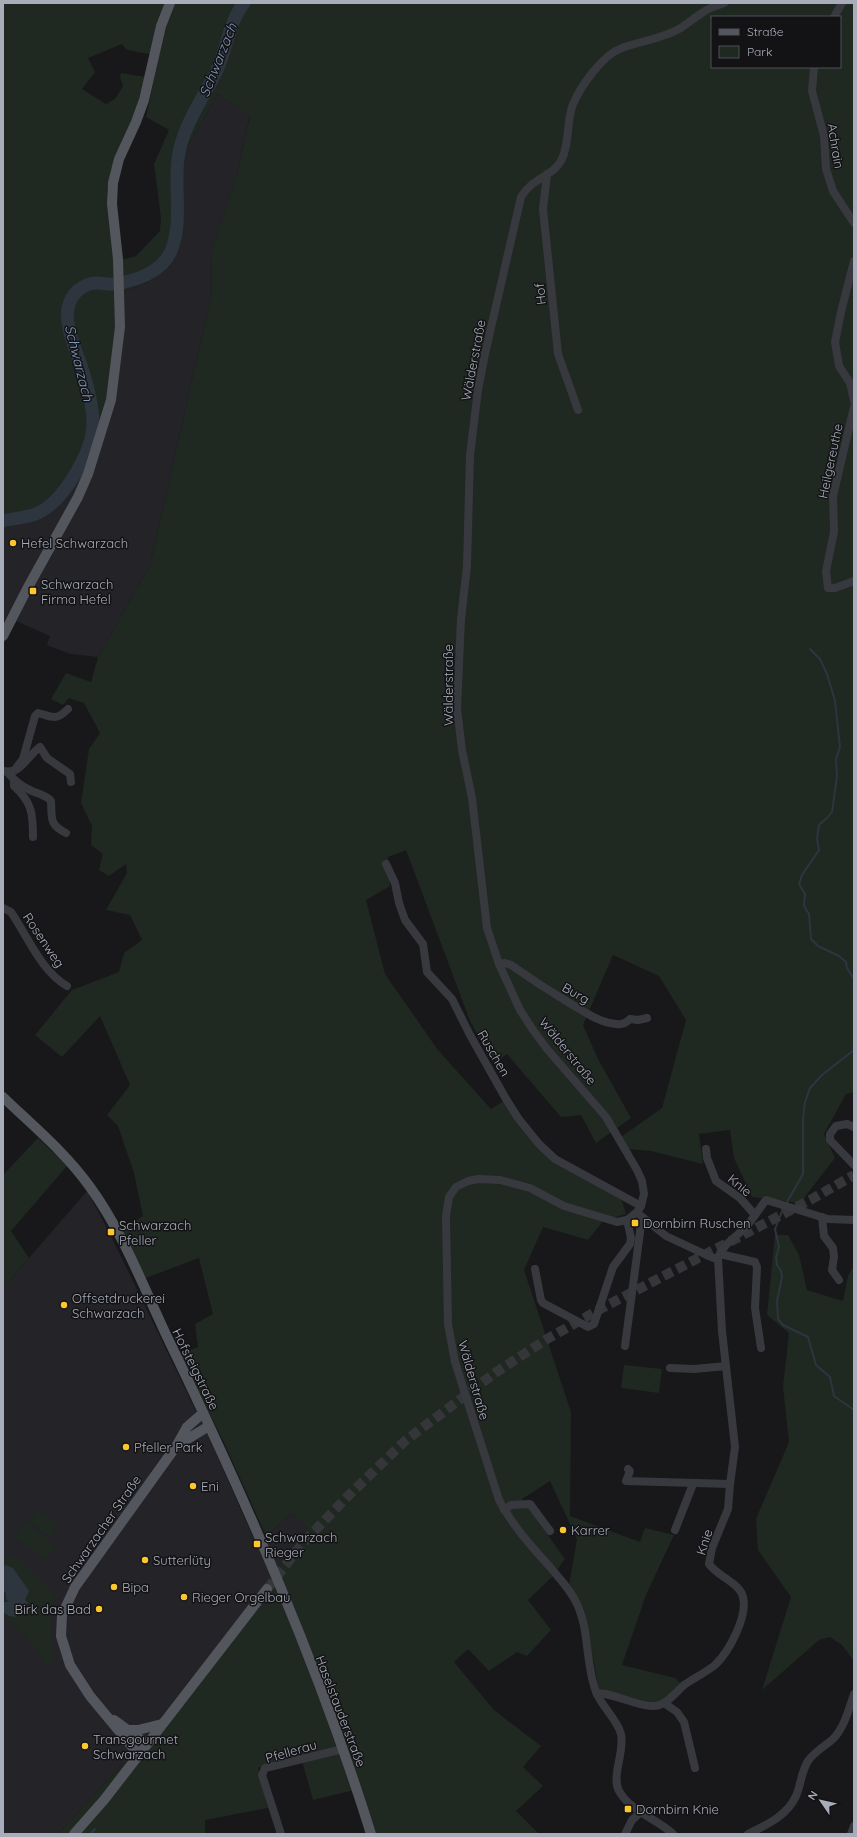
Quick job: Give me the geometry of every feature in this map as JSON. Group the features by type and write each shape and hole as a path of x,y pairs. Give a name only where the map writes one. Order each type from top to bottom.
{"main road":[{"path":"3,636 26,589 67,518 88,474 110,400 120,327 118,259 112,204 113,183 119,159 136,122 144,100 161,26 170,3"},
{"name":"Hofsteigstraße","path":"3,1097 72,1164 92,1190 125,1248 209,1426 284,1597"},
{"name":"Schwarzacher Straße","path":"139,1755 90,1696 70,1665 61,1636 62,1614 75,1587 177,1445 188,1427 203,1413"},
{"name":"Schwarzacher Straße","path":"177,1445 209,1426"},
{"path":"74,1834 104,1800 267,1589"},
{"name":"Haselstauderstraße","path":"284,1597 342,1749 371,1834"},
{"name":"Schwarzacher Straße","path":"107,1716 147,1744"},
{"path":"127,1730 138,1730 162,1724"}],"street":[{"name":"Wälderstraße","path":"640,1212 644,1188 629,1156 606,1117 547,1049 520,1010 499,964 487,928 472,798 462,750 457,708 461,619 467,566 470,456 478,390 485,354 521,197 531,184 556,169 565,152 568,126 573,105 588,79 607,57 621,48 656,39 680,29 703,12 724,3"},
{"path":"835,16 842,3"},
{"name":"Achrain","path":"814,68 812,91 824,136 826,169 833,191 854,223"},
{"name":"Hof","path":"547,174 543,209 558,354 578,410"},
{"path":"854,261 835,342 839,366 850,383 854,401"},
{"name":"Heilgereuthe","path":"854,407 833,496 834,532 826,571 828,588 834,588 854,581"},
{"path":"8,772 23,759 38,713 56,718 60,717 68,710"},
{"path":"8,772 21,768 28,758 40,746 47,758 70,774 71,782"},
{"path":"8,772 14,780 28,790 47,796 51,801 52,822 57,829 66,833"},
{"path":"14,780 14,786 23,793 30,804 33,817 33,837"},
{"name":"Ruschen","path":"386,864 395,883 399,903 405,920 423,944 427,972 452,999 470,1035 518,1118 539,1144 555,1159 640,1212"},
{"name":"Rosenweg","path":"3,908 11,912 45,966 54,977 67,986"},
{"name":"Burg","path":"499,964 505,962 511,965 555,995 604,1021 618,1024 627,1022 630,1019 638,1020 647,1018"},
{"path":"854,1127 847,1124 836,1126 830,1134 830,1140 854,1165"},
{"name":"Knie","path":"706,1149 707,1158 716,1181 740,1198 755,1215"},
{"name":"Wälderstraße","path":"627,1220 617,1222 598,1217 564,1206 530,1188 500,1180 478,1179 468,1181 456,1187 447,1206 446,1295 450,1341 455,1362 494,1488 504,1510 526,1540 571,1592 577,1603 587,1633 589,1664 597,1694 621,1734 617,1774 618,1789 630,1805 667,1828 673,1834"},
{"name":"Knie","path":"664,1703 689,1682 715,1664 731,1644 739,1625 744,1604 743,1596 739,1588 712,1569 709,1564 712,1548 728,1509 735,1438 726,1366 719,1256 723,1248 745,1228 766,1200 822,1217 854,1220"},
{"path":"535,1269 541,1300 543,1303 569,1318 591,1327 594,1324 613,1267 630,1244 631,1238 627,1220 640,1212"},
{"path":"640,1212 666,1236 706,1255 755,1262 757,1267 756,1320 760,1348"},
{"path":"625,1346 640,1212"},
{"path":"822,1217 824,1236 833,1248 834,1257 832,1270 839,1280"},
{"path":"670,1368 694,1369 726,1366"},
{"path":"628,1469 630,1471 626,1481 730,1484"},
{"path":"675,1530 693,1484"},
{"path":"504,1510 511,1505 530,1504 550,1531"},
{"path":"597,1694 608,1693 624,1701 652,1706 664,1703 677,1712 684,1722 695,1768"},
{"path":"748,1834 775,1820 791,1806 807,1763 812,1756 838,1732 847,1714 854,1694"},
{"name":"Pfellerau","path":"281,1834 262,1775 265,1768 342,1749"},
{"path":"625,1834 632,1820 641,1812"},
{"path":"851,1834 854,1826"}],"shaded area":[{"path":"218,94 250,115 236,177 211,252 212,292 150,565 98,657 70,654 47,645 50,636 16,621 3,645 3,526 49,515 119,293 148,282 177,222 183,154"},
{"path":"87,1191 109,1232 211,1442 254,1539 266,1536 292,1513 309,1529 129,1758 58,1834 3,1834 3,1288"},
{"path":"6,1565 13,1568 29,1591 25,1600 28,1603 15,1617 9,1616 3,1612 3,1604 5,1602 9,1602 6,1599 6,1593 3,1590 3,1567"}],"green space":[{"path":"3,3 854,3 854,1092 846,1094 824,1134 835,1158 800,1203 752,1197 734,1158 730,1130 699,1134 703,1164 651,1151 628,1149 621,1137 662,1108 686,1020 659,976 613,955 583,1025 598,1059 631,1118 596,1143 581,1115 561,1117 507,1054 493,1064 470,1021 406,850 388,857 390,886 366,900 385,974 438,1050 491,1109 504,1101 537,1146 621,1198 626,1214 603,1221 588,1240 543,1227 524,1270 571,1412 570,1516 640,1542 645,1528 674,1535 646,1595 622,1665 675,1678 680,1683 666,1699 655,1704 599,1690 584,1609 569,1585 577,1539 550,1481 522,1499 565,1559 552,1577 528,1600 551,1630 527,1656 517,1652 489,1671 468,1649 454,1662 494,1710 541,1746 523,1767 543,1786 516,1811 539,1834 373,1834 359,1789 313,1800 301,1757 258,1768 268,1808 205,1820 205,1834 58,1834 129,1758 308,1529 292,1513 266,1536 221,1436 179,1354 198,1347 195,1324 213,1314 199,1258 143,1279 121,1230 143,1216 134,1173 118,1126 107,1115 130,1085 100,1016 62,1057 35,1035 72,990 119,972 124,953 142,940 130,915 106,910 127,873 126,864 109,876 99,870 103,854 91,845 92,826 81,803 89,749 100,733 84,703 69,698 63,705 51,699 66,673 91,682 98,657 150,565 212,292 211,252 236,177 250,116 218,94 183,154 173,250 148,282 119,293 110,400 82,478 49,515 3,526","holes":["122,44 127,50 159,56 146,117 169,130 154,164 161,218 160,231 136,256 115,262 107,190 116,155 135,113 145,77 121,73 120,77 123,86 115,99 106,104 82,89 95,72 88,58"]},
{"path":"38,1138 67,1166 11,1231 29,1258 3,1288 3,1175"},
{"path":"775,1235 788,1235 799,1255 807,1290 843,1301 848,1276 854,1265 854,1661 842,1645 830,1637 819,1640 762,1690 791,1597 758,1550 756,1519 789,1442 783,1387 789,1333 767,1315"},
{"path":"624,1365 662,1369 659,1393 621,1388"},
{"path":"39,1510 59,1525 50,1537 30,1521"},
{"path":"26,1522 57,1546 45,1561 14,1537"},
{"path":"10,1556 17,1557 55,1595 51,1622 53,1661 51,1664 46,1663 31,1642 3,1615 3,1561"}],"waterway":[{"name":"Schwarzach","path":"3,521 34,515 48,507 67,487 82,461 92,434 93,418 83,370 68,325 67,316 69,303 78,290 82,287 98,283 114,284 131,281 155,270 167,258 175,240 177,229 177,170 180,147 188,124 217,70 235,18 244,3"},
{"path":"810,649 820,659 827,674 835,701 840,747 836,759 837,776 832,812 819,825 817,839 819,850 802,875 799,884 805,894 804,906 809,914 811,939 818,946 839,956 846,962 847,968 854,979"},
{"path":"787,1202 803,1174 803,1119 805,1102 810,1088 822,1075 854,1050"},
{"path":"783,1209 775,1229 779,1247 776,1258 777,1265 781,1271 782,1277 777,1301 778,1319 783,1325 808,1337 816,1365 830,1377 834,1396 854,1410"},
{"path":"90,1834 95,1829"}],"tunnel":[{"path":"267,1589 303,1543 346,1498 405,1441 495,1373 547,1339 604,1307 812,1199 854,1175"}],"place":[{"name":"Hefel Schwarzach","path":"13,543"},
{"name":"Schwarzach Firma Hefel","path":"33,591"},
{"name":"Dornbirn Ruschen","path":"635,1223"},
{"name":"Schwarzach Pfeller","path":"111,1232"},
{"name":"Offsetdruckerei Schwarzach","path":"64,1305"},
{"name":"Pfeller Park","path":"126,1447"},
{"name":"Eni","path":"193,1486"},
{"name":"Karrer","path":"563,1530"},
{"name":"Schwarzach Rieger","path":"257,1544"},
{"name":"Sutterlüty","path":"145,1560"},
{"name":"Bipa","path":"114,1587"},
{"name":"Rieger Orgelbau","path":"184,1597"},
{"name":"Birk das Bad","path":"99,1609"},
{"name":"Transgourmet Schwarzach","path":"85,1746"},
{"name":"Dornbirn Knie","path":"628,1809"}]}
